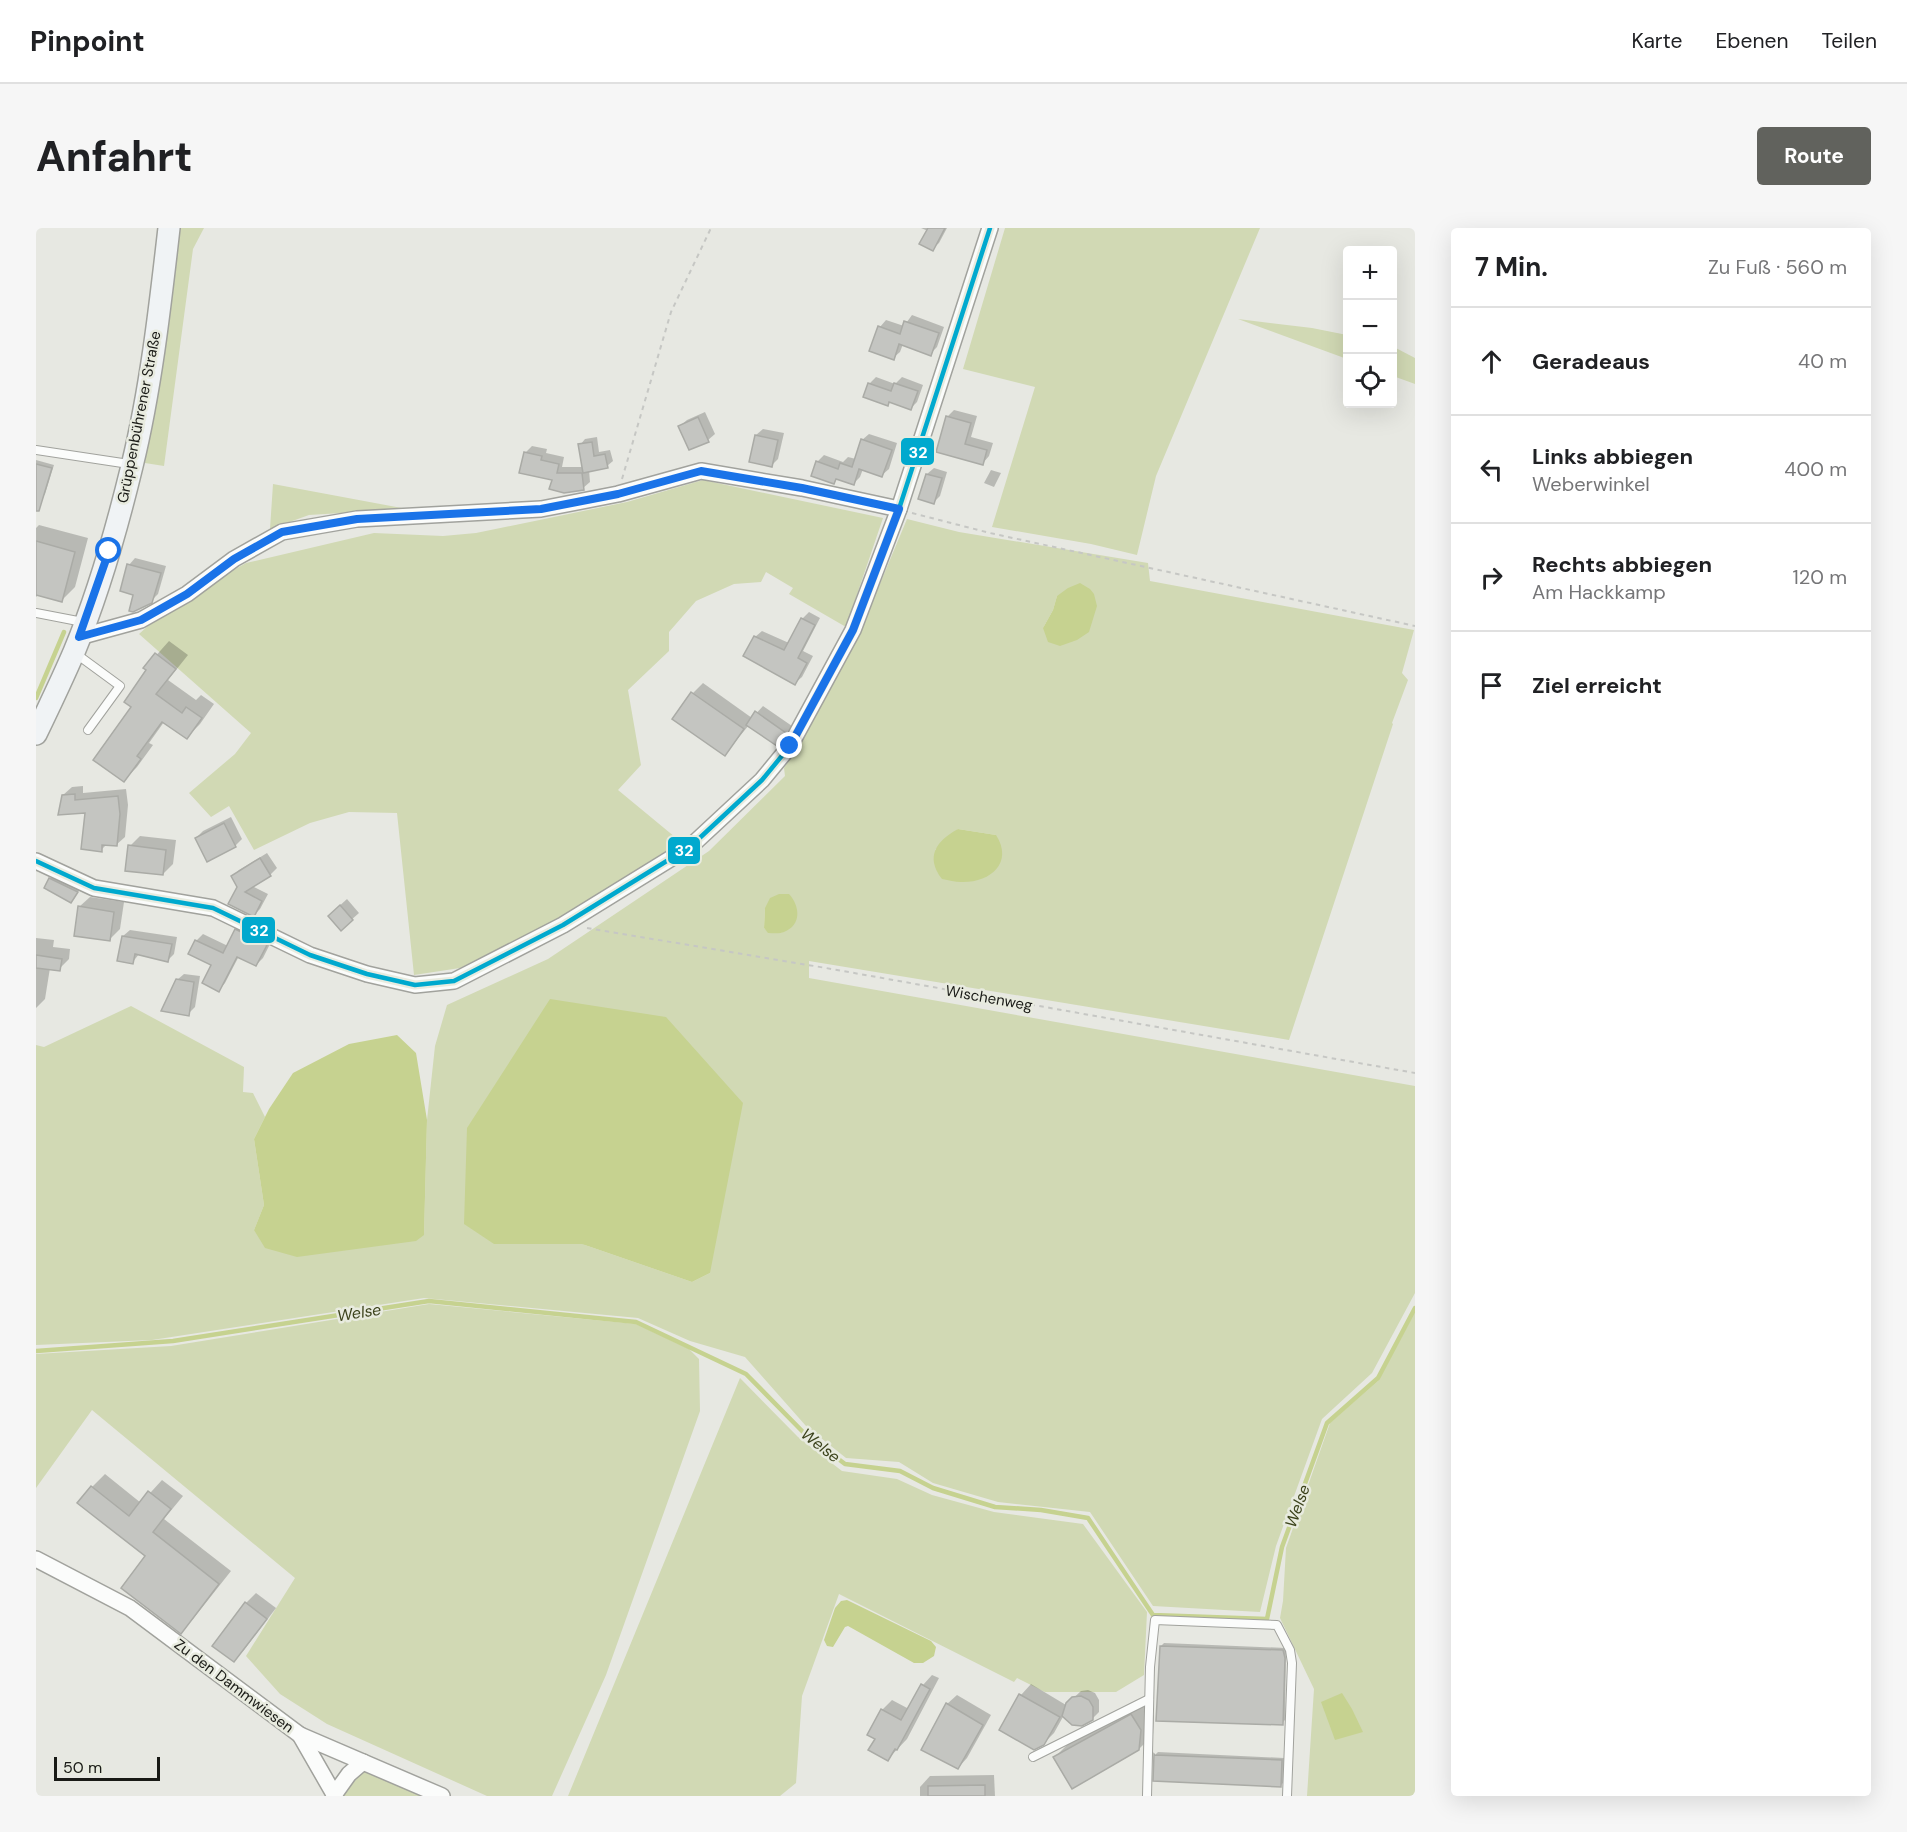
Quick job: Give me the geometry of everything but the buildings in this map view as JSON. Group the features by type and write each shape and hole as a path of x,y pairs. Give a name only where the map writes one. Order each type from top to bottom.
{"main road":[{"name":"Grüppenbührener Straße","path":"36,734 79,637 109,551 132,465 156,340 169,228"}],"street":[{"path":"36,861 94,888 213,908 310,954 367,974 415,985 454,981 563,924 691,846 762,780 790,746 853,630 899,509 990,228"},
{"path":"79,637 141,620 187,594 234,559 282,532 357,519 541,509 618,494 701,471 802,488 899,509"},
{"name":"Zu den Dammwiesen","path":"36,1559 130,1608 300,1735 442,1796"},
{"path":"300,1735 334,1796 349,1774 363,1762"}],"lane":[{"path":"36,450 132,465"},
{"path":"36,613 79,637 120,686 88,729"},
{"path":"1147,1796 1150,1668 1156,1617 1277,1625 1290,1650 1292,1663 1287,1796"},
{"path":"1033,1757 1149,1699"}],"path":[{"path":"618,494 671,312 711,228"},
{"path":"899,509 990,532 1415,626"},
{"name":"Wischenweg","path":"563,924 838,970 1415,1073"}],"shaded area":[{"path":"179,228 204,228 193,249 164,466 145,463"},
{"path":"1005,228 1260,228 1156,476 1137,555 1091,544 992,527 1035,387 963,369"},
{"path":"1238,319 1343,334 1343,358"},
{"path":"1397,349 1415,358 1415,384 1397,377"},
{"path":"703,480 883,518 846,627 789,594 793,588 766,572 761,582 734,584 696,601 669,632 669,651 628,690 641,765 618,790 681,842 532,935 460,968 414,975 397,813 349,812 310,823 254,850 229,806 211,817 189,793 235,754 251,733 139,634 169,607 246,563 374,533 443,536 476,533 627,502"},
{"path":"273,484 407,509 309,515 270,529"},
{"path":"907,519 959,532 1148,563 1150,581 1414,630 1402,673 1408,680 1289,1040 809,961 809,978 1415,1086 1415,1293 1372,1373 1322,1419 1276,1546 1260,1612 1153,1606 1090,1512 998,1502 933,1483 899,1462 846,1458 806,1426 745,1357 690,1341 638,1318 424,1298 152,1340 36,1345 36,1045 44,1047 131,1006 244,1067 243,1092 253,1093 265,1117 254,1139 264,1205 254,1230 424,1235 427,1120 435,1046 447,1005 548,959 709,851 785,776 784,768 859,634","holes":["1090,589 1043,628 1053,610 1057,596","958,829 996,835 935,850","765,908 793,925 783,932 769,933 764,928","582,1244 710,1273 692,1282"]},
{"path":"1080,583 1094,594 1097,606 1089,632 1077,640 1060,646 1048,642 1043,628 1053,610 1057,596"},
{"path":"958,829 996,835 1002,854 996,869 990,875 972,881 959,882 942,879 934,864 935,850 944,839"},
{"path":"779,894 789,894 793,899 797,909 796,920 790,929 784,932 768,933 764,928 765,908 770,898"},
{"path":"550,999 666,1017 743,1103 710,1273 692,1282 582,1244 494,1244 464,1224 467,1128"},
{"path":"397,1035 416,1053 427,1120 424,1235 416,1241 297,1257 265,1248 254,1230 264,1205 254,1139 269,1109 293,1073 349,1044"},
{"path":"429,1304 636,1324 689,1349 699,1359 700,1411 606,1675 552,1796 487,1796 327,1724 280,1694 246,1656 295,1578 92,1410 36,1488 36,1354 171,1346"},
{"path":"1415,1312 1415,1796 1307,1796 1314,1689 1280,1618 1286,1548 1330,1423 1378,1381"},
{"path":"740,1378 798,1437 842,1471 897,1479 932,1495 994,1512 1083,1524 1147,1612 1144,1675 1116,1692 1045,1692 1017,1678 1014,1682 839,1594 802,1696 796,1783 780,1796 568,1796"},
{"path":"847,1600 931,1641 936,1647 934,1656 923,1663 914,1663 848,1626 845,1627 833,1647 827,1646 824,1640 835,1608 841,1601"},
{"path":"1342,1693 1363,1732 1335,1740 1321,1702"},
{"path":"364,1769 428,1796 343,1796"}],"waterway":[{"path":"36,698 64,632"},
{"name":"Welse","path":"36,1351 173,1341 429,1301 636,1322 746,1374 804,1433 845,1464 900,1471 933,1488 995,1507 1041,1510 1088,1518 1153,1615 1267,1619 1282,1547 1327,1423 1378,1378 1415,1308"}],"transit line":[{"name":"32","path":"36,861 94,888 213,908 310,955 367,974 415,985 454,981 563,925 691,846 762,780 790,746 853,630 899,509 990,228"}],"route":[{"path":"109,551 79,637 141,620 187,594 234,559 282,532 357,519 541,509 618,494 701,471 802,488 899,509 853,630 790,746"}]}
